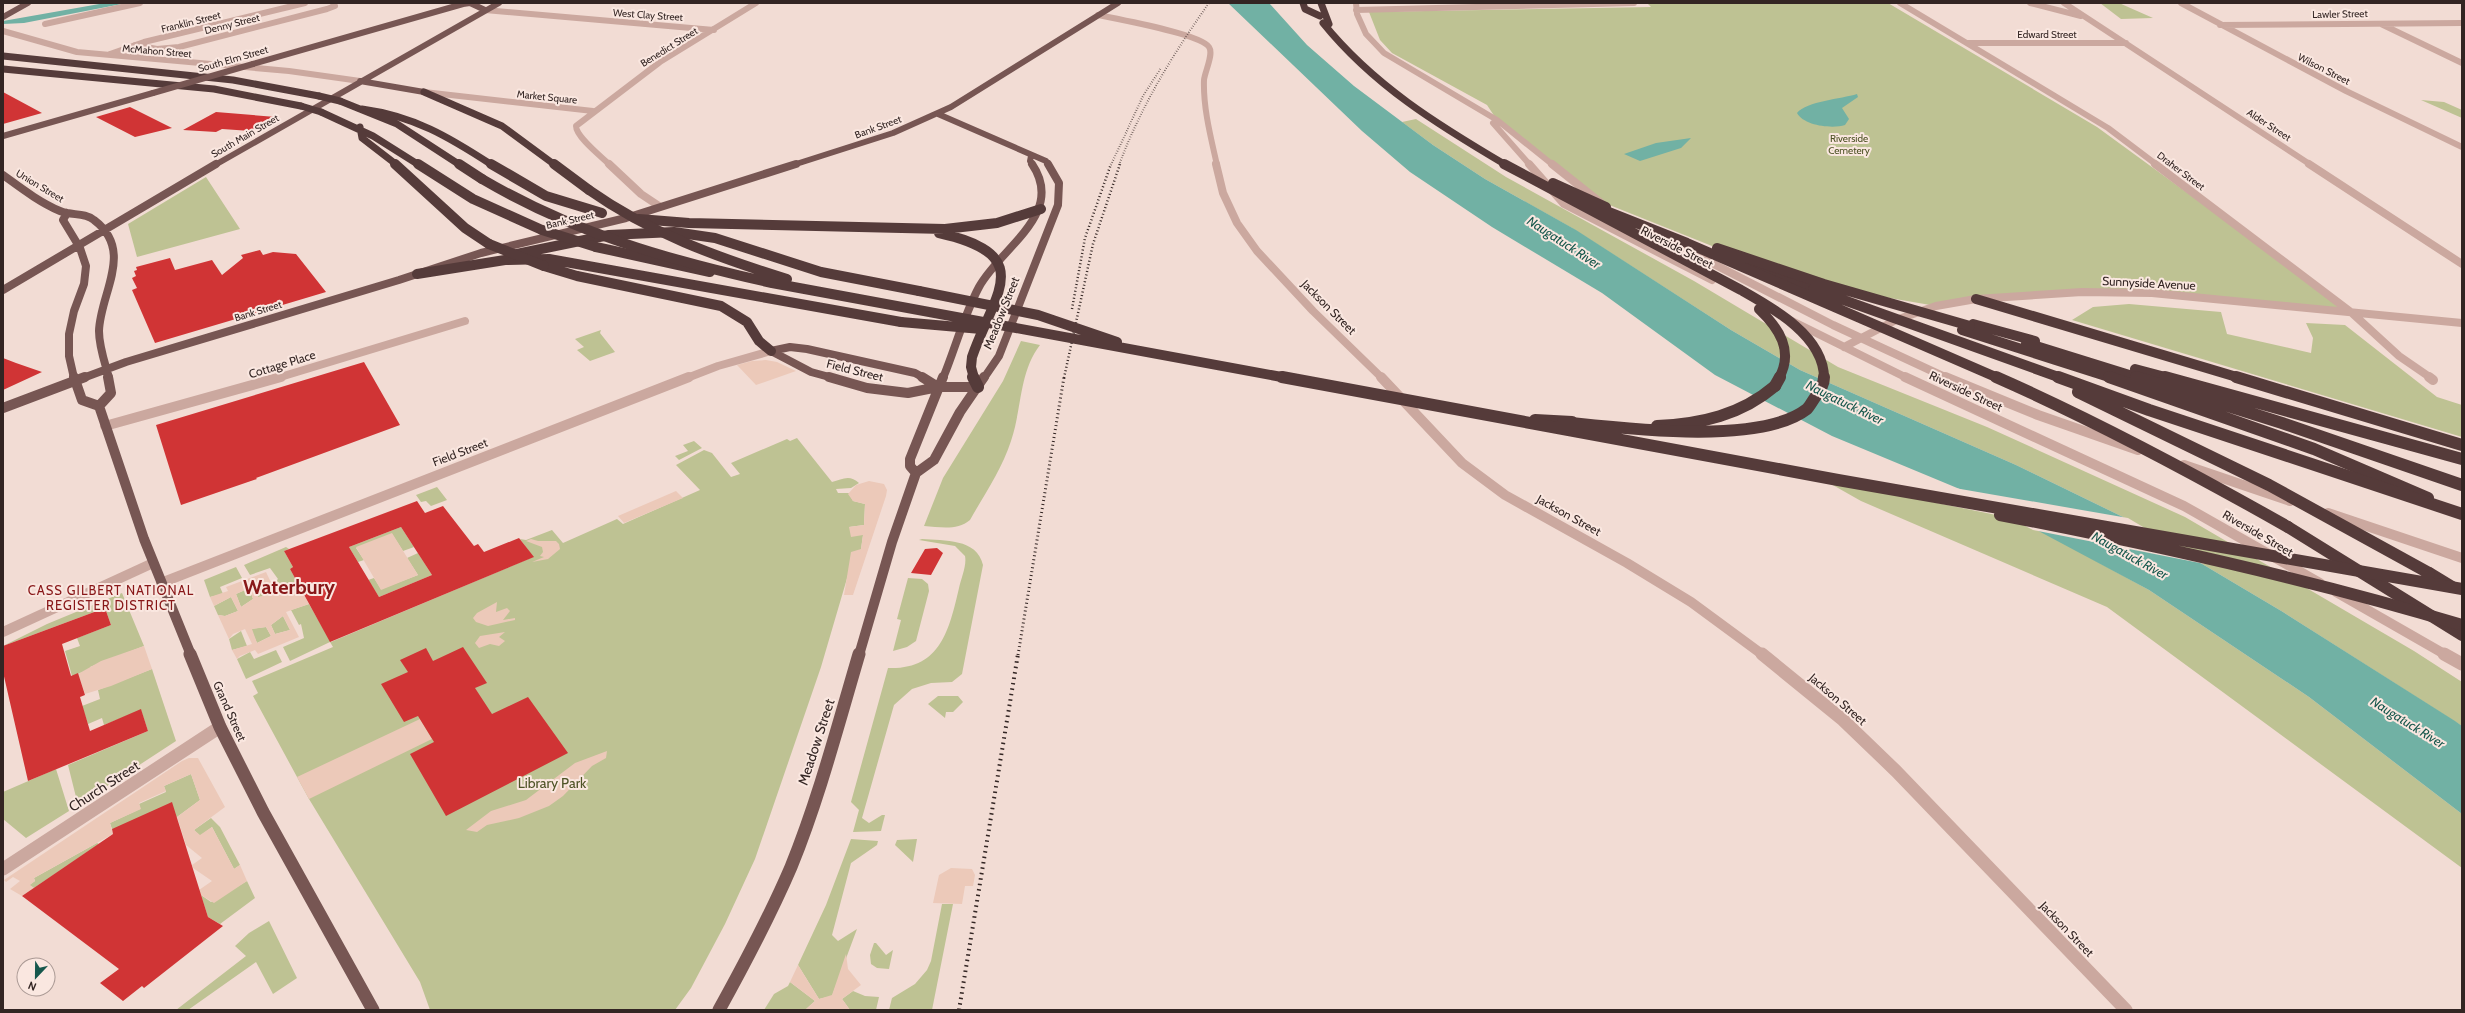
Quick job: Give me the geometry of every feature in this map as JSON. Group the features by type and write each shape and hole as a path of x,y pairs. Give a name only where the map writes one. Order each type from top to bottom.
{"highway":[{"path":"1302,3 1305,8 1320,16"},
{"path":"3,69 214,89 301,106 360,127 384,140 465,195 506,216 542,230 596,247 682,267 1144,353 1498,417 1673,431 1736,431 1763,427 1801,413 1813,404 1820,394 1824,383 1824,370 1820,356 1811,343 1786,319 1721,280 1527,177 1437,124 1360,67 1339,44 1320,16 1315,3"},
{"path":"1321,3 1329,24 1360,64 1438,127 1493,162 1741,295 1771,319 1784,342 1786,365 1775,386 1752,405 1716,418 1695,423 1638,426 1498,417"},
{"path":"3,50 34,54 54,62"},
{"path":"3,56 239,81 340,101 362,109 409,131 482,179 540,212 634,249 716,271 821,293 1838,480 2462,591"},
{"path":"424,92 502,126 625,216 672,240 718,259 791,280 821,293"},
{"path":"1395,93 1473,143 1568,190 1679,235 1824,284 2282,422 2462,485"},
{"path":"362,109 395,113 421,124 454,140 540,193 563,203 602,213 639,219 689,223 906,228 985,226 1041,209"},
{"path":"360,127 362,138 411,176 465,228 489,244 544,266 577,276 721,306 747,322 759,341 771,351"},
{"path":"1527,177 1687,243 2041,397 2188,470 2288,527 2462,635"},
{"path":"906,228 932,231 961,239 984,249 997,261 1002,270 1002,279 993,308 971,362 971,372 978,387"},
{"path":"455,268 591,238 637,233 674,232 715,238 821,272 1038,315 1086,330 1144,353"},
{"path":"1687,243 2017,363 2279,455 2462,514"},
{"path":"417,274 527,259 569,261 901,322 1033,332"},
{"path":"1976,299 2462,445"},
{"path":"1968,327 2462,459"},
{"path":"1968,327 2242,422 2345,462 2462,514"},
{"path":"2017,363 2147,424 2269,485 2462,591"},
{"path":"1838,480 1909,497 2217,558 2462,618"},
{"path":"1838,480 1882,492 2239,563 2355,593 2462,625"}],"main road":[{"path":"3,17 28,3"},
{"path":"470,3 485,10"},
{"name":"South Elm Street","path":"3,136 470,3"},
{"name":"South Main Street","path":"3,290 104,229 360,81 499,3"},
{"name":"Bank Street","path":"3,408 105,369 481,253 612,222 659,206 859,145 916,125 938,114 1118,3"},
{"name":"Market Square","path":"360,81 424,92"},
{"name":"Meadow Street","path":"719,1010 756,943 791,866 832,746 892,542 916,473 934,460 957,416 999,356 1058,205 1059,183 1053,169 1044,160 1031,156 1002,140 938,114"},
{"name":"Meadow Street","path":"916,473 910,466 910,459 979,288 997,261 1032,222 1041,209 1044,187 1039,175 1030,161 1031,156"},
{"name":"Union Street","path":"3,175 67,213 86,214 104,229"},
{"name":"Union Street","path":"67,213 63,220 78,245"},
{"path":"78,245 84,257 86,272 72,318 68,339 70,363 74,380 84,402 99,406 111,393 101,353 99,329 114,277 115,258 104,229"},
{"name":"Field Street","path":"771,351 800,348 915,374 938,387"},
{"name":"Field Street","path":"771,351 811,372 861,386 908,393 938,387 978,387"},
{"name":"Grand Street","path":"99,406 132,508 220,727 263,812 373,1010"}],"street":[{"path":"45,24 140,3"},
{"name":"Franklin Street","path":"106,55 135,45 305,3"},
{"name":"Benedict Street","path":"593,111 660,62 756,3"},
{"path":"1356,6 1634,3"},
{"name":"Draher Street","path":"1900,3 2108,128 2352,313 2399,356 2433,380"},
{"path":"2030,3 2086,17"},
{"name":"Alder Street","path":"2064,3 2462,264"},
{"name":"Wilson Street","path":"2181,3 2346,91 2462,147"},
{"name":"Denny Street","path":"135,45 157,49 179,47 333,5"},
{"name":"Riverside Street","path":"1356,6 1366,34 1384,53 1506,126 1587,192 1620,215 1862,338 1941,376 2046,418 2462,558"},
{"name":"West Clay Street","path":"485,10 714,30"},
{"name":"Jackson Street","path":"1098,16 1175,33 1200,40 1209,47 1211,53 1205,69 1204,85 1210,135 1223,193 1236,223 1257,251 1313,312 1376,372 1462,463 1499,491 1627,563 1691,602 1787,672 1843,720 1896,771 2126,1010"},
{"path":"2377,23 2462,63"},
{"name":"Lawler Street","path":"2218,24 2462,23"},
{"name":"McMahon Street","path":"3,31 64,50 289,71 360,81"},
{"name":"Edward Street","path":"1968,43 2126,43"},
{"name":"Market Square","path":"424,92 593,111"},
{"name":"Market Square","path":"593,111 576,126 578,134 642,194 659,206"},
{"name":"Riverside Street","path":"1484,112 1564,204 1844,347 1958,402 2184,506 2462,664"},
{"name":"Sunnyside Avenue","path":"1844,347 1914,312 1976,299 2126,292 2462,324"},
{"name":"Cottage Place","path":"105,426 242,389 465,321"},
{"name":"Field Street","path":"161,582 718,366 771,351"},
{"path":"3,632 153,563"},
{"name":"Church Street","path":"3,869 220,727"}],"green space":[{"name":"Riverside Cemetery","path":"1647,3 1888,3 2097,127 2352,313 2196,297 2064,293 1936,306 1884,297 1737,256 1587,196 1497,120 1487,105 1392,53 1380,40 1369,12 1651,7"},
{"path":"2100,3 2119,3 2153,18 2121,19"},
{"path":"2421,100 2444,102 2462,110 2462,118"},
{"path":"1416,119 1506,177 1694,281 1838,367 1987,427 2185,517 2414,651 2462,682 2462,726 2283,612 2123,517 2016,465 1800,370 1731,330 1572,228 1485,179 1433,145 1402,122"},
{"path":"206,177 240,229 137,257 128,224"},
{"path":"2129,304 2221,312 2227,334 2311,353 2313,338 2306,323 2345,325 2437,397 2462,405 2462,437 2072,320 2093,307"},
{"path":"601,330 600,333 615,352 590,361 577,350 584,347 575,339"},
{"path":"1021,341 1040,345 1033,356 1024,379 1015,429 998,472 970,520 960,526 954,527 924,526 943,478 1003,381"},
{"name":"Library Park","path":"797,438 832,482 849,478 856,480 859,483 851,488 836,489 838,493 849,493 853,501 865,504 864,525 849,527 863,535 861,549 848,575 821,667 755,859 725,924 691,988 675,1010 430,1010 420,982 309,799 253,696 258,693 252,681 333,647 330,642 290,661 283,647 304,638 301,624 299,625 291,610 309,604 331,642 533,557 520,539 526,540 552,530 563,543 617,519 623,524 700,490 676,465 704,450 712,453 731,477 740,474 731,463 787,439 790,441"},
{"path":"694,441 702,448 679,460 675,456 688,451 683,445"},
{"path":"1808,471 1868,489 2021,520 2149,590 2309,697 2462,814 2462,868 2107,607 1861,501"},
{"path":"437,487 447,500 431,506 426,501 421,502 416,495"},
{"path":"401,527 414,547 403,551 392,534 356,548 364,560 358,562 349,547"},
{"path":"919,540 949,541 967,545 980,556 983,565 962,674 952,682 931,683 912,689 894,705 862,818 869,823 882,815 885,815 881,831 853,832 859,810 851,802 888,668 906,667 920,662 931,655 939,645 946,633 951,619 964,572 965,556 955,546"},
{"path":"286,547 289,549 284,551 293,567 290,569 300,587 282,593 276,581 278,579 270,568 250,575 244,565"},
{"path":"418,553 432,575 379,597 368,580 374,578 381,589 418,575 407,558"},
{"path":"236,567 242,578 220,587 223,594 210,597 204,580"},
{"path":"908,578 922,579 928,584 929,591 916,641 907,647 893,651 901,620 897,619"},
{"path":"266,581 272,595 258,597 254,588"},
{"path":"245,590 250,590 253,599 241,607 236,594"},
{"path":"122,593 144,646 90,667 91,669 72,676 65,651 80,646 77,638 111,625 105,608 3,646 47,624"},
{"path":"231,597 238,611 225,616 218,615 214,606"},
{"path":"283,616 290,630 275,634 271,625"},
{"path":"266,627 271,636 257,643 251,629"},
{"path":"241,631 247,646 232,650 229,639"},
{"path":"276,650 282,662 246,679 237,659 250,652 254,659"},
{"path":"152,669 176,741 78,805 68,765 148,731 141,710 104,725 102,718 88,724 82,706 100,699 98,690"},
{"path":"938,696 958,696 963,702 953,712 946,712 945,718 928,704"},
{"path":"56,769 69,811 26,838 3,819 3,792"},
{"path":"191,774 200,800 177,817 112,829 110,823 140,809 139,804 166,792 164,786"},
{"path":"211,818 220,827 240,865 234,869 212,827 200,836 194,830"},
{"path":"851,839 878,841 877,845 851,863 832,935 838,941 857,929 832,996 819,999 798,965 826,905"},
{"path":"917,839 913,862 895,845 897,840"},
{"path":"97,843 99,844 34,888 29,885 35,881 34,878"},
{"path":"247,881 255,898 220,924 208,917 201,895 211,902"},
{"path":"942,904 953,904 932,1010 889,1010 892,998 915,984 927,970 931,961"},
{"path":"269,921 297,978 273,994 256,962 188,1010 176,1010 246,956 235,946 249,933"},
{"path":"874,943 876,943 886,955 893,950 889,969 877,968 871,964 870,955"},
{"path":"790,982 815,1001 805,1010 764,1010 774,994 788,986"},
{"path":"853,991 865,996 879,997 876,1010 850,1010 842,999"}],"shaded area":[{"path":"766,360 777,362 796,371 756,385 737,365 752,361"},
{"path":"869,481 884,484 887,490 886,496 853,595 844,595 851,552 861,549 863,535 851,537 849,527 864,525 865,504 853,501 848,494 856,485"},
{"path":"676,491 683,498 624,523 618,516"},
{"path":"392,533 418,575 381,590 356,547"},
{"path":"531,539 538,541 556,541 559,544 560,549 548,559 532,562 544,557 540,556 543,552 542,547 526,541"},
{"path":"266,572 277,595 300,587 309,604 286,612 299,637 258,654 255,650 240,656 237,659 232,650 252,644 245,629 233,634 229,639 218,615 225,616 238,611 231,597 214,606 210,597 228,591 226,587","holes":["266,582 272,595 258,597 254,588","245,590 250,590 253,599 241,607 236,594","283,616 290,630 275,634 271,625","266,627 271,636 257,643 252,629"]},
{"path":"497,602 496,612 507,608 510,611 503,620 515,618 515,620 488,626 476,622 473,618 477,613"},
{"path":"505,632 499,637 505,641 499,646 490,644 479,648 475,643 480,636"},
{"path":"144,646 152,669 111,686 85,694 78,674 101,661"},
{"path":"420,719 432,739 309,799 297,777"},
{"path":"607,751 606,758 592,766 563,796 549,806 519,818 487,825 477,832 466,830 491,811 526,800 575,763"},
{"path":"189,758 198,758 225,807 194,830 200,835 212,827 234,869 240,865 247,881 214,903 201,895 199,890 212,881 193,868 192,865 202,858 186,845 177,817 200,800 191,774 164,786 166,791 139,803 141,809 110,823 113,834 34,878 35,881 30,885 34,888 22,896 10,889 20,881 13,877 6,882 4,880 182,761"},
{"path":"951,868 972,869 975,875 973,886 965,886 962,904 933,903 939,875"},
{"path":"846,954 848,969 861,985 842,999 850,1010 805,1010 815,1001 790,982 798,965 819,999 832,995"}],"water":[{"path":"105,3 127,3 24,23 3,24 3,21"},
{"name":"Naugatuck River","path":"1228,3 1269,3 1307,45 1354,86 1433,145 1485,179 1576,230 1731,330 1800,370 2016,465 2123,517 2283,612 2455,721 2462,726 2462,814 2309,697 2149,590 1962,490 1832,436 1715,375 1602,293 1492,227 1410,172 1362,131"},
{"path":"1857,94 1858,97 1842,108 1849,119 1845,125 1833,127 1812,124 1797,113 1802,109 1816,103"},
{"path":"1691,138 1681,148 1640,161 1624,154 1656,143"}],"pier":[{"path":"1949,487 2128,518 2205,564 2033,530"}],"building":[{"path":"3,92 42,113 3,124"},
{"path":"130,107 172,128 135,137 96,117"},
{"path":"216,112 276,117 251,131 222,129 216,132 183,130"},
{"path":"260,250 263,255 273,252 296,254 326,292 155,343 132,290 137,288 132,278 136,276 134,271 137,270 136,267 170,258 175,270 212,260 222,275 243,258 241,255"},
{"path":"3,358 16,363 42,372 3,390"},
{"path":"364,362 400,425 256,478 257,479 181,505 156,425"},
{"path":"417,501 425,513 443,506 474,546 478,544 484,552 519,538 534,557 330,642 290,569 293,567 284,551","holes":["401,527 432,575 379,597 349,547"]},
{"path":"937,548 943,553 931,575 911,573 925,549"},
{"path":"105,608 111,625 62,644 71,676 78,673 85,695 80,697 90,731 141,709 148,731 28,781 3,672 3,646"},
{"path":"463,647 487,683 475,688 492,714 528,697 568,753 446,816 410,754 434,742 418,716 404,722 381,684 408,672 400,660 426,648 433,661"},
{"path":"172,802 208,917 223,926 144,988 142,986 123,1001 100,983 119,969 22,896 113,834 112,829"}],"railway":[{"path":"1119,165 1137,122 1159,81 1209,3"},
{"path":"1111,165 1143,96 1161,68"},
{"path":"1072,309 1085,238 1111,164"},
{"path":"1064,378 1093,244 1120,164"},
{"path":"1018,655 1064,377"},
{"path":"959,1010 1018,654"}],"district":[{"name":"Waterbury","path":"289,587"},
{"name":"CASS GILBERT NATIONAL REGISTER DISTRICT","path":"111,598"}]}
